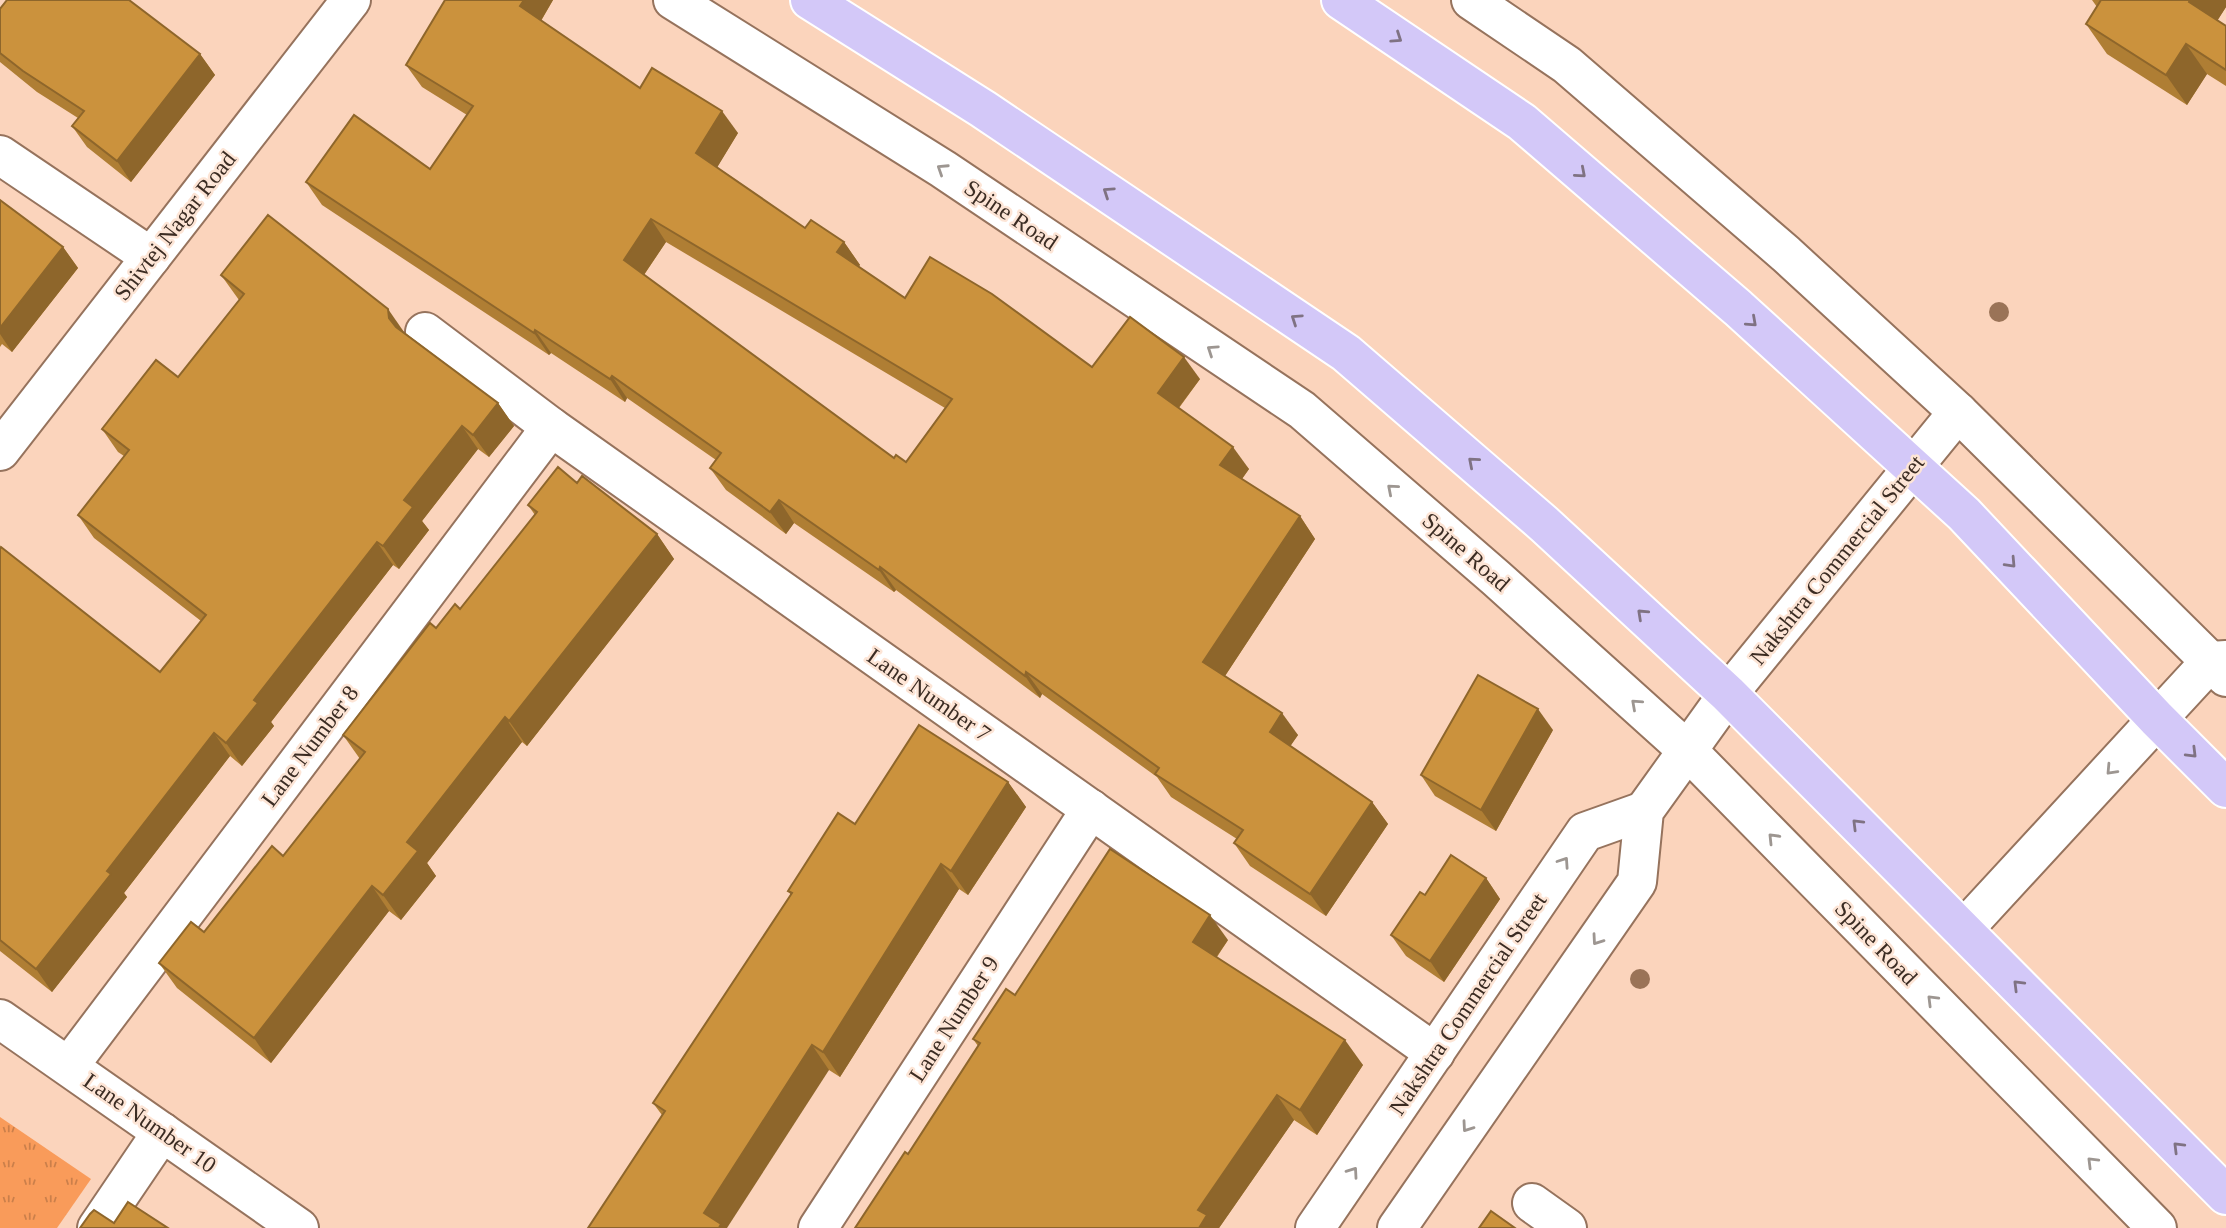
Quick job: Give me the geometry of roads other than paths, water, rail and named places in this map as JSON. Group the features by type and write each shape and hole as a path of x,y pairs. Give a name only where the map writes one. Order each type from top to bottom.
{"main road":[{"path":"810,0 983,109 1346,353 1544,524 1728,694 2226,1195"},
{"path":"1341,0 1522,122 1738,308 1964,513 2157,719 2226,788"}],"street":[{"name":"Shivtej Nagar Road","path":"0,451 351,0"},
{"name":"Spine Road","path":"674,0 943,169 1302,410 1496,578 1687,750 2157,1228"},
{"path":"1471,0 1567,65 1786,254 1958,412 2221,666 2157,719 1963,930"},
{"path":"0,155 151,257"},
{"name":"Lane Number 7","path":"425,332 551,427 1435,1053"},
{"name":"Nakshtra Commercial Street","path":"1397,1228 1637,882 1644,811 1728,694 1958,412"},
{"name":"Lane Number 8","path":"69,1066 551,427"},
{"name":"Lane Number 9","path":"818,1228 1091,809"},
{"name":"Nakshtra Commercial Street","path":"1315,1228 1585,832 1644,811"},
{"name":"Lane Number 10","path":"0,1019 299,1228"},
{"path":"97,1228 162,1132"},
{"path":"1532,1203 1567,1228"}]}
